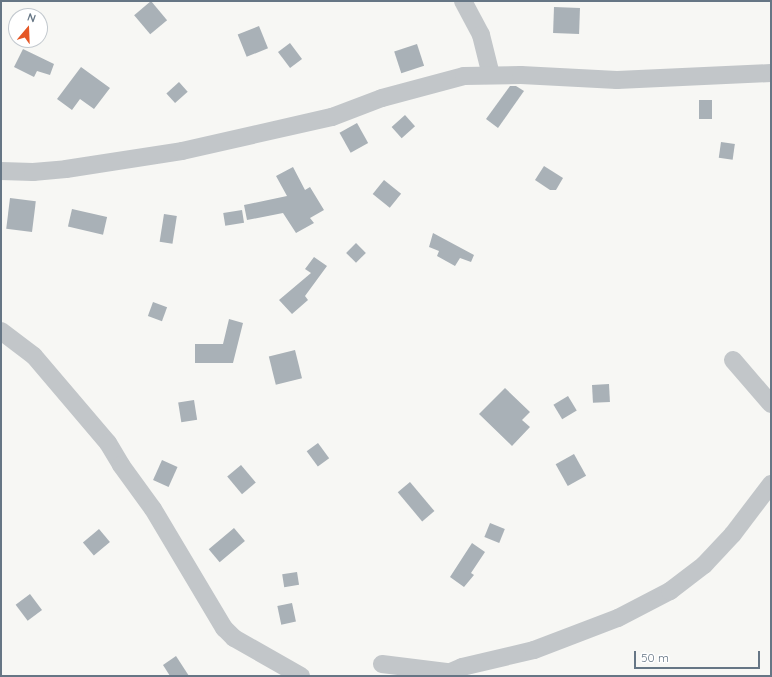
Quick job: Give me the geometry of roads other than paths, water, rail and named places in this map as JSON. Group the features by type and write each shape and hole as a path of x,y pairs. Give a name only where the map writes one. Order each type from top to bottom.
{"street":[{"path":"463,1 481,35 491,75"},
{"path":"1,171 33,172 66,169 182,151 332,117 382,98 457,77 491,75 617,80 771,73"},
{"path":"1,331 34,356 108,443 157,515 224,628 234,638 301,676"},
{"path":"732,360 771,404"},
{"path":"382,664 444,674 534,650 618,618 670,591 704,565 733,534 771,484"}]}
